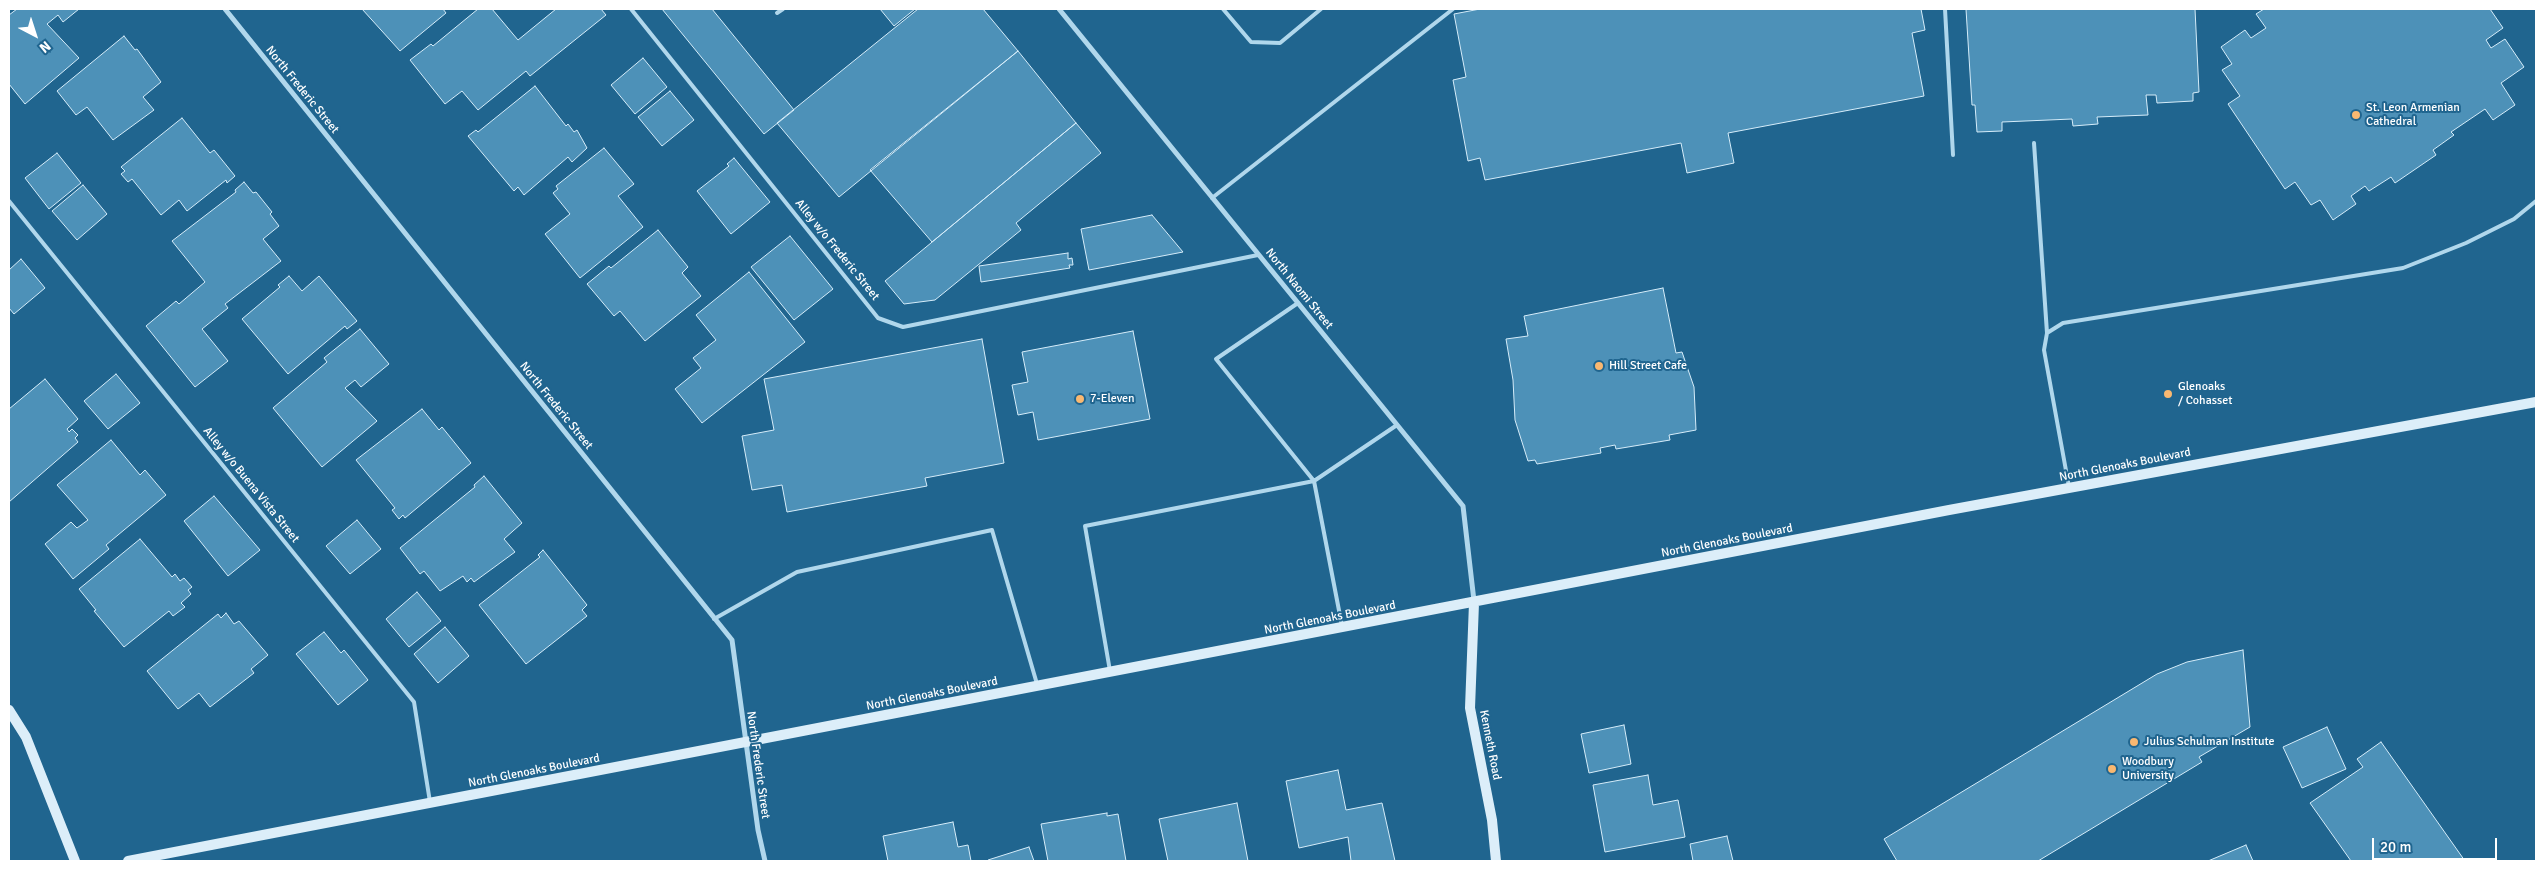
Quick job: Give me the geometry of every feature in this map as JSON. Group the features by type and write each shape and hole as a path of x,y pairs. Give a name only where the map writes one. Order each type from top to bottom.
{"main road":[{"name":"North Glenoaks Boulevard","path":"128,861 2069,488 2536,402"},
{"name":"Kenneth Road","path":"1474,603 1470,708 1492,820 1496,861"},
{"path":"9,710 26,737 75,861"}],"street":[{"name":"North Frederic Street","path":"224,9 732,640 744,743 765,861"},
{"name":"North Naomi Street","path":"1058,9 1463,506 1474,603"}],"lane":[{"name":"Alley w/o Frederic Street","path":"631,9 878,318 903,327 1258,255"},
{"path":"777,14 783,9"},
{"path":"1222,9 1251,42 1280,43 1321,9"},
{"path":"1212,198 1453,9"},
{"path":"1945,9 1953,155"},
{"path":"2034,143 2047,333 2044,350 2069,488"},
{"name":"Alley w/o Buena Vista Street","path":"9,201 414,702 430,803"},
{"path":"2047,333 2064,323 2403,268 2466,243 2514,220 2536,201"},
{"path":"1298,303 1216,359 1314,482 1342,629"},
{"path":"1111,673 1085,526 1314,482 1397,425"},
{"path":"714,619 796,572 992,530 1038,686"}],"building":[{"path":"17,9 79,9 63,22 58,15 47,24 79,58 25,104 9,84 9,15"},
{"path":"362,9 443,9 446,13 400,51"},
{"path":"478,9 492,9 518,40 556,9 601,9 606,15 530,76 526,71 478,110 462,91 445,104 410,60 431,44 433,46"},
{"path":"662,9 712,9 794,110 764,134"},
{"path":"880,9 915,9 894,26"},
{"path":"918,9 983,9 1018,51 839,197 777,123"},
{"path":"1480,9 1921,9 1925,30 1912,33 1924,96 1728,133 1734,163 1687,173 1681,143 1485,180 1480,158 1468,161 1453,80 1466,77 1454,14"},
{"path":"1966,9 2195,9 2199,92 2193,93 2193,101 2157,103 2156,95 2146,95 2148,115 2097,117 2098,124 2073,126 2072,119 2002,122 2002,131 1977,132 1975,105 1972,105"},
{"name":"St. Leon Armenian Cathedral","path":"2264,9 2490,9 2503,28 2486,40 2491,48 2505,39 2524,67 2501,83 2515,105 2493,120 2485,109 2451,132 2454,135 2433,150 2436,155 2395,183 2391,177 2369,191 2365,186 2351,196 2356,204 2333,220 2320,200 2311,205 2295,182 2285,189 2228,104 2240,96 2222,70 2232,64 2221,47 2245,30 2251,38 2266,28 2256,14"},
{"path":"124,36 135,50 137,49 161,82 143,97 154,110 113,140 87,107 76,115 57,91"},
{"path":"1018,51 1076,123 932,242 870,170"},
{"path":"643,58 667,87 635,114 611,85"},
{"path":"535,86 566,126 568,124 574,132 577,130 587,148 572,162 568,157 524,195 518,187 514,191 468,136 476,130 478,132"},
{"path":"670,91 694,120 662,146 638,117"},
{"path":"182,118 210,153 214,150 235,176 227,183 226,180 187,211 179,200 161,215 132,179 128,182 121,174 125,171 121,167"},
{"path":"1076,123 1101,153 1016,223 1021,230 935,300 904,304 885,281"},
{"path":"604,148 634,184 618,196 643,227 580,278 545,234 570,214 553,193 558,189 556,186"},
{"path":"57,153 81,183 49,209 25,178"},
{"path":"734,158 770,202 731,234 697,191 729,166 727,164"},
{"path":"244,182 253,193 256,192 272,212 270,214 279,226 263,239 281,261 225,304 228,308 202,329 228,361 195,387 146,326 176,301 179,304 205,282 172,241 236,192 235,190"},
{"path":"83,185 107,214 77,240 52,211"},
{"path":"1152,215 1183,252 1089,270 1081,229"},
{"path":"658,230 688,267 682,273 701,296 645,341 620,311 614,316 587,284 609,266 611,268"},
{"path":"790,236 833,289 794,320 751,267"},
{"path":"1068,253 1068,259 1072,258 1073,265 1069,265 1070,268 981,282 979,266"},
{"path":"21,259 45,288 14,314 9,308 9,270"},
{"path":"749,272 805,342 702,423 675,389 701,368 693,358 716,340 696,315"},
{"path":"289,276 302,291 319,276 357,321 347,329 345,326 288,374 242,319 280,287 278,285"},
{"name":"Hill Street Cafe","path":"1663,288 1676,353 1682,352 1694,387 1696,430 1669,435 1670,440 1616,449 1615,445 1600,448 1601,453 1537,464 1535,460 1528,461 1515,420 1513,380 1506,339 1528,336 1524,316"},
{"path":"360,329 389,364 361,387 355,380 345,388 377,421 322,467 273,408 327,362 324,358"},
{"name":"7-Eleven","path":"1133,331 1150,419 1038,440 1033,412 1018,415 1012,385 1028,382 1022,352"},
{"path":"982,339 1004,463 925,478 927,486 787,512 782,485 752,490 742,436 774,430 764,379"},
{"path":"116,374 140,403 108,429 84,401"},
{"path":"45,379 78,419 67,429 69,432 72,429 78,435 75,438 78,442 9,502 9,409"},
{"path":"422,409 439,430 442,427 471,463 405,518 403,515 399,519 392,510 395,508 356,460"},
{"path":"111,440 140,475 145,470 166,495 106,545 109,549 73,579 45,544 71,522 77,528 88,520 57,485"},
{"path":"484,476 522,523 504,539 515,552 474,582 471,578 467,582 463,576 440,591 424,571 420,574 400,548 475,487 474,485"},
{"path":"214,496 260,550 228,576 184,521"},
{"path":"357,520 381,549 350,574 326,546"},
{"path":"140,539 172,577 175,574 180,581 184,578 192,587 188,590 191,594 181,603 185,607 173,616 169,611 124,647 94,611 96,610 79,589"},
{"path":"543,550 587,605 582,610 587,616 526,664 479,605 540,557 538,555"},
{"path":"417,592 441,621 409,647 386,619"},
{"path":"226,613 234,624 239,621 268,655 251,669 254,673 210,707 199,693 178,709 147,671 218,614 221,618"},
{"path":"445,627 469,656 438,683 414,654"},
{"path":"324,632 341,653 344,650 368,680 338,705 296,654"},
{"name":"Julius Schulman Institute","path":"2243,650 2250,727 2199,757 2202,762 2038,861 1897,861 1884,839 2157,674 2187,662"},
{"path":"1624,725 1631,764 1589,773 1581,734"},
{"path":"2327,727 2346,769 2302,788 2283,747"},
{"path":"2381,742 2465,861 2351,861 2310,803 2363,767 2357,759"},
{"path":"1338,770 1346,810 1382,803 1395,861 1351,861 1348,837 1299,848 1286,781"},
{"path":"1648,775 1653,805 1678,800 1685,837 1605,852 1593,785"},
{"path":"1237,803 1248,861 1168,861 1159,819"},
{"path":"1107,813 1107,816 1118,814 1126,861 1048,861 1041,824"},
{"path":"953,822 958,847 968,845 971,861 888,861 883,836"},
{"path":"1727,836 1733,861 1693,861 1690,844"},
{"path":"2246,845 2253,861 2208,861"},
{"path":"1029,847 1034,861 988,860"}],"place":[{"name":"St. Leon Armenian Cathedral","path":"2356,115"},
{"name":"Hill Street Cafe","path":"1599,366"},
{"name":"Glenoaks / Cohasset","path":"2168,394"},
{"name":"7-Eleven","path":"1080,399"},
{"name":"Julius Schulman Institute","path":"2134,742"},
{"name":"Woodbury University","path":"2112,769"}]}
